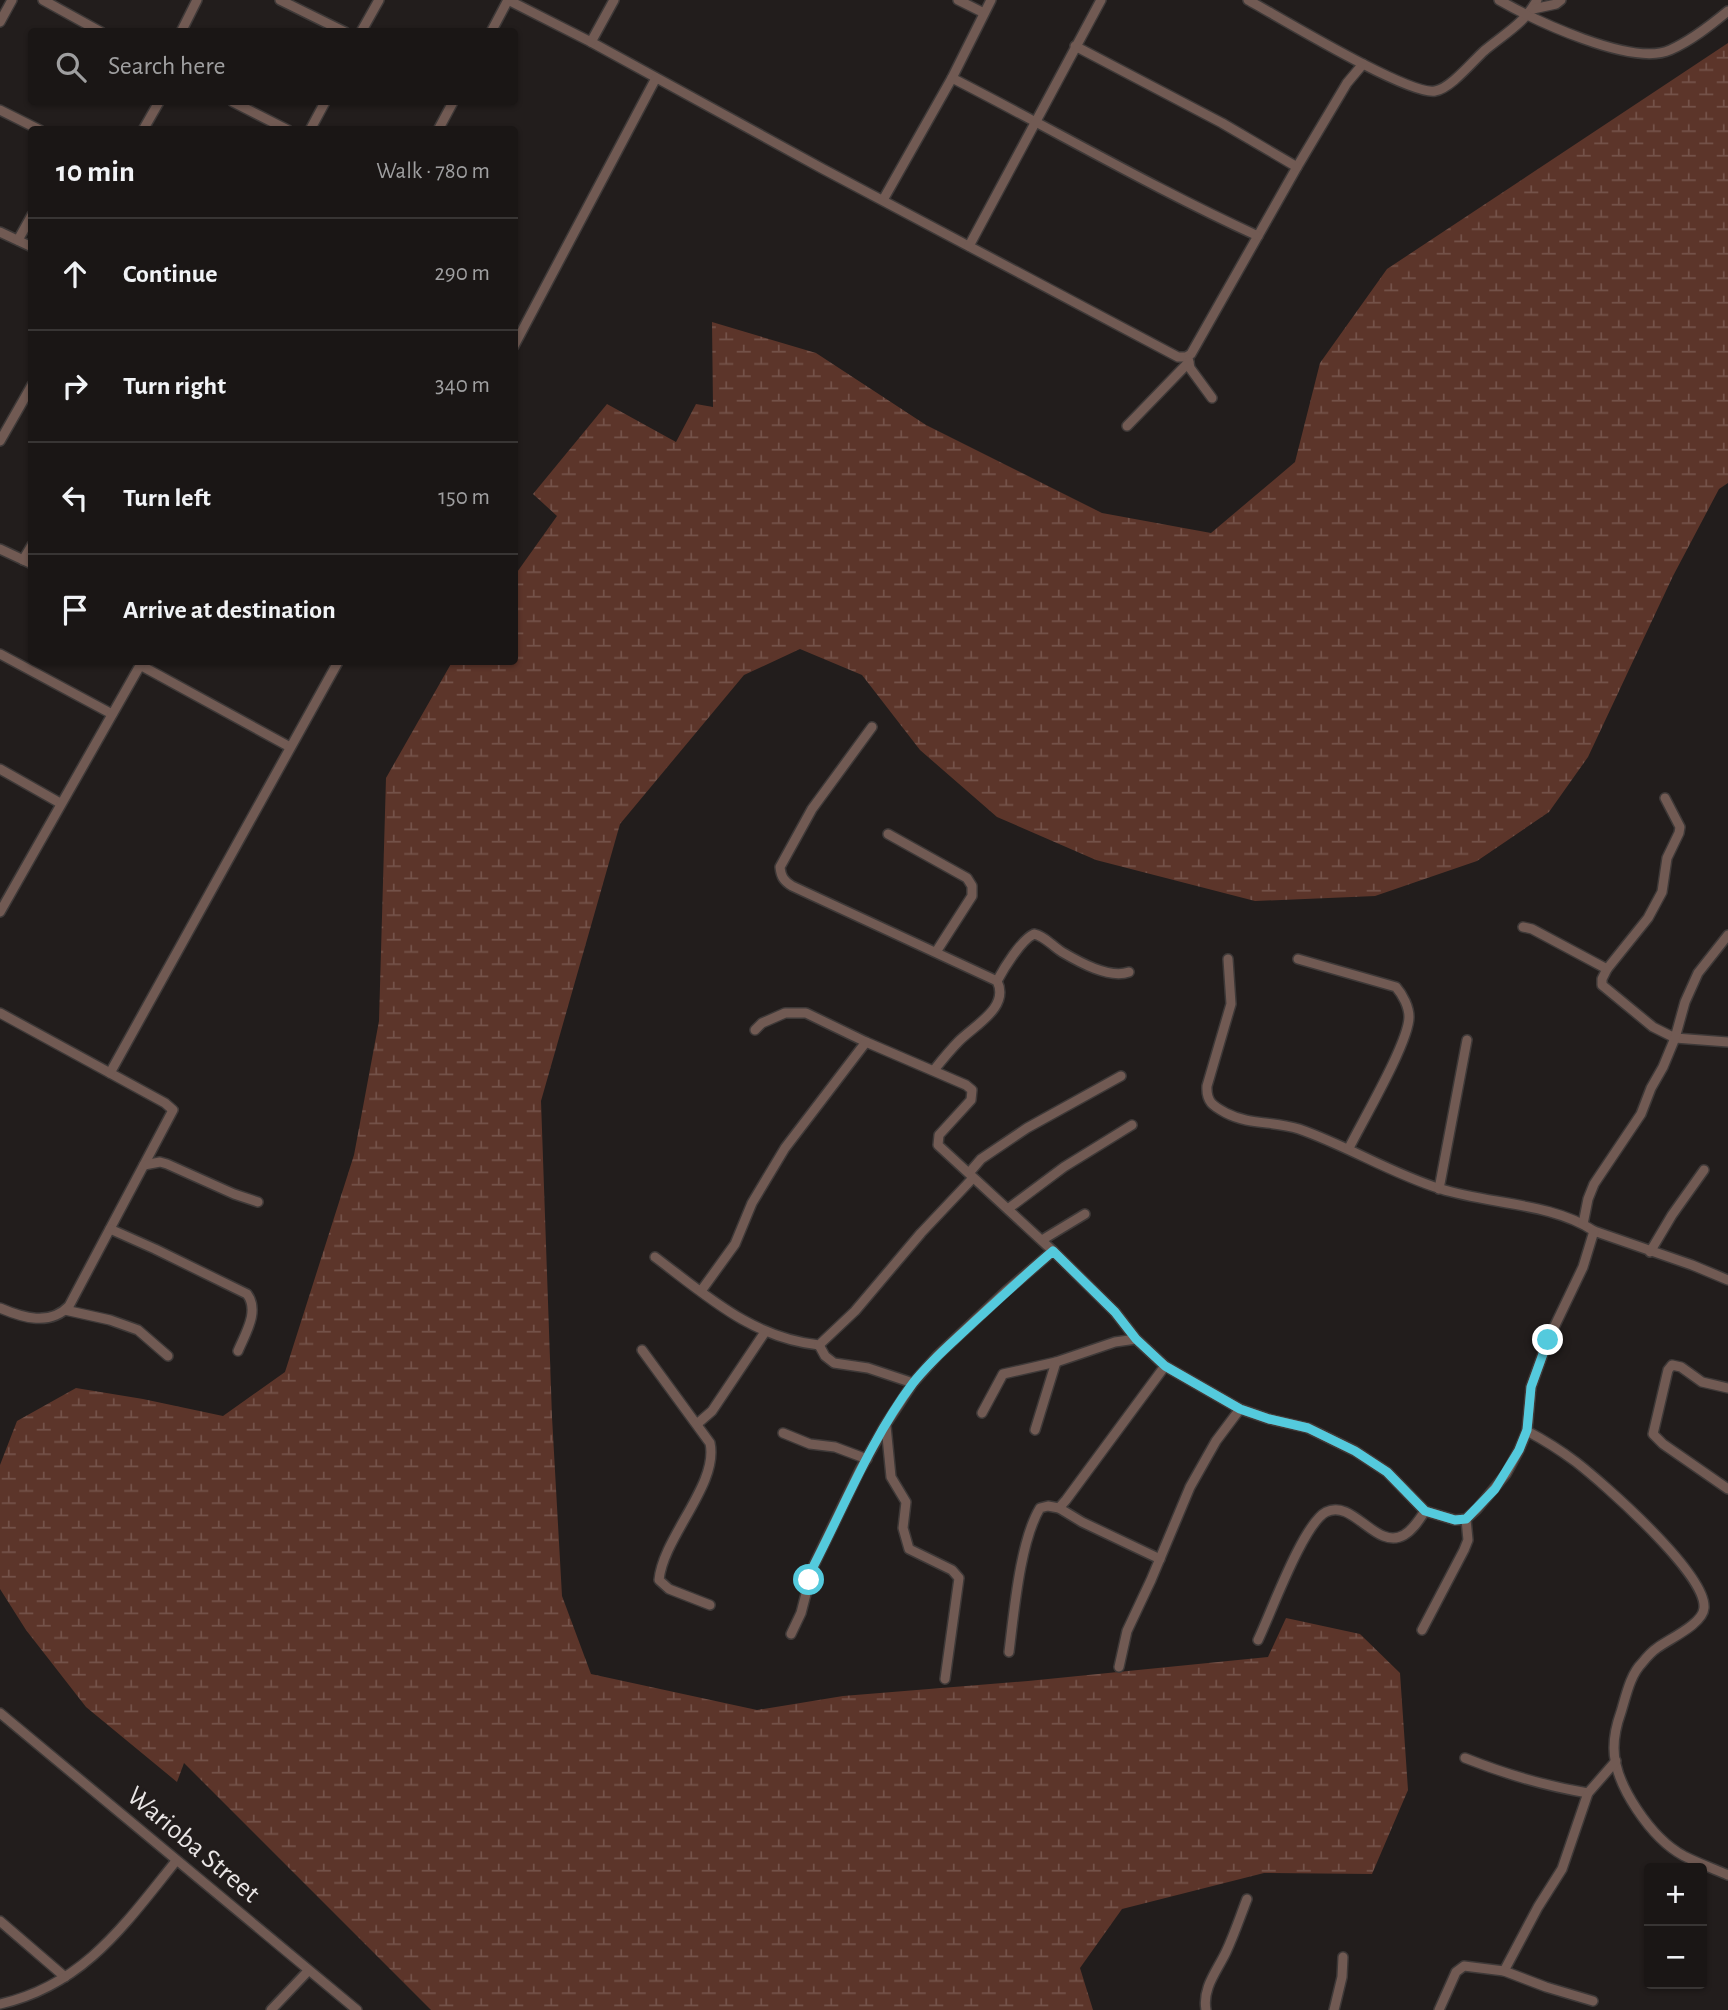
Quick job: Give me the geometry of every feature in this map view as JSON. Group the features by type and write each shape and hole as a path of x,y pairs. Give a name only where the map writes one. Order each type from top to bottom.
{"street":[{"path":"0,22 12,0"},
{"path":"43,0 94,28"},
{"path":"183,28 197,0"},
{"path":"280,0 337,28"},
{"path":"363,28 380,0"},
{"path":"493,28 508,0 1178,357 1189,359"},
{"path":"591,42 614,0"},
{"path":"958,0 984,13"},
{"path":"883,200 952,78 991,0"},
{"path":"969,246 1101,0"},
{"path":"1248,0 1363,64 1419,90 1433,92 1443,89 1533,8 1556,4 1561,0"},
{"path":"1499,0 1533,8 1572,35 1602,45 1645,54 1669,51 1728,11"},
{"path":"1075,47 1222,123 1297,167"},
{"path":"1127,426 1189,359 1297,167 1348,83 1363,64"},
{"path":"518,338 656,78"},
{"path":"952,78 1035,120 1181,201 1258,236"},
{"path":"145,126 157,105"},
{"path":"239,105 280,126"},
{"path":"312,126 323,105"},
{"path":"440,126 451,105"},
{"path":"0,110 32,126"},
{"path":"18,240 28,222"},
{"path":"0,232 28,245"},
{"path":"1189,359 1197,379 1212,398"},
{"path":"0,441 28,392"},
{"path":"0,549 27,562"},
{"path":"0,654 112,714"},
{"path":"0,912 140,665"},
{"path":"145,665 290,747"},
{"path":"110,1073 336,665"},
{"path":"872,727 812,809 784,860 781,873 785,881 792,886 997,981 1000,998 991,1013 958,1041 934,1070"},
{"path":"0,769 60,803"},
{"path":"1665,797 1680,827 1667,858 1662,892 1648,918 1608,969 1602,979 1604,988 1653,1027 1675,1038 1728,1042"},
{"path":"888,834 967,878 972,886 972,896 936,952"},
{"path":"1523,927 1532,929 1608,969"},
{"path":"997,981 1025,940 1034,934 1061,951 1106,972 1115,975 1129,972"},
{"path":"1583,1224 1594,1184 1641,1114 1675,1038 1685,1002 1698,973 1728,935"},
{"path":"1228,959 1231,1004 1207,1086 1206,1097 1213,1105 1249,1122 1277,1123 1349,1148 1403,1175 1439,1189 1476,1199 1529,1208 1583,1224 1594,1231 1728,1280"},
{"path":"1298,959 1396,988 1408,1009 1409,1018 1403,1039 1349,1148"},
{"path":"755,1030 773,1018 796,1011 806,1013 934,1070 972,1090 971,1100 939,1135 938,1141 943,1151 1009,1208 1115,1312 1136,1339 1165,1366 1240,1409 1308,1428 1355,1451 1387,1472 1425,1511 1455,1520 1466,1519 1506,1474 1527,1430 1531,1387 1548,1340 1583,1267 1594,1231"},
{"path":"0,1013 165,1103 173,1110 65,1310 50,1318 18,1315 0,1308"},
{"path":"1439,1189 1468,1040"},
{"path":"701,1291 735,1244 752,1203 785,1148 866,1042"},
{"path":"819,1345 855,1311 971,1176 981,1159 1027,1128 1121,1076"},
{"path":"1009,1208 1064,1167 1132,1125"},
{"path":"144,1165 160,1162 167,1164 258,1202"},
{"path":"1650,1252 1704,1170"},
{"path":"1042,1240 1085,1214"},
{"path":"110,1229 210,1274 247,1294 252,1302 253,1312 238,1351"},
{"path":"791,1634 801,1613 813,1567 886,1424 913,1383 937,1355 1053,1251"},
{"path":"655,1257 735,1317 765,1332 819,1345 825,1356 834,1363 868,1368 913,1383"},
{"path":"65,1310 110,1320 138,1331 168,1356"},
{"path":"697,1424 712,1411 765,1332"},
{"path":"982,1413 1003,1374 1056,1362 1115,1342 1136,1339"},
{"path":"642,1350 710,1443 712,1462 663,1561 659,1580 669,1589 710,1605"},
{"path":"1035,1430 1056,1362"},
{"path":"1728,1388 1702,1382 1681,1367 1672,1365 1668,1370 1653,1434 1663,1444 1728,1489"},
{"path":"1059,1508 1165,1366"},
{"path":"1119,1667 1127,1630 1202,1463 1240,1409"},
{"path":"886,1424 891,1477 906,1502 902,1528 909,1549 952,1570 959,1578 945,1679"},
{"path":"1527,1430 1574,1461 1614,1494 1655,1534 1700,1591 1704,1603 1701,1615 1684,1631 1655,1649 1638,1666 1617,1724 1614,1749 1620,1776 1648,1826 1683,1856 1728,1875"},
{"path":"783,1433 810,1444 835,1447 867,1459"},
{"path":"1009,1652 1019,1578 1030,1527 1040,1508 1059,1508 1082,1522 1160,1559"},
{"path":"1258,1640 1296,1557 1324,1512 1337,1509 1388,1538 1397,1538 1406,1534 1425,1511"},
{"path":"1422,1630 1468,1540 1466,1519"},
{"name":"Warioba Street","path":"0,1713 357,2010"},
{"path":"1465,1758 1504,1773 1588,1793"},
{"path":"1504,1971 1562,1869 1588,1793 1616,1761"},
{"path":"0,2004 40,1992 97,1955 176,1861"},
{"path":"1206,2010 1205,1997 1209,1985 1226,1952 1247,1899"},
{"path":"0,1922 65,1977"},
{"path":"1334,2010 1342,1978 1343,1956"},
{"path":"1439,2010 1456,1972 1464,1966 1504,1971 1592,2001"},
{"path":"271,2010 308,1971"}],"green space":[{"path":"1728,43 1728,483 1719,489 1673,576 1588,757 1549,812 1477,861 1375,896 1255,901 1096,860 997,817 920,750 862,675 800,649 744,675 620,824 541,1101 552,1417 562,1596 591,1674 757,1710 843,1696 1268,1657 1286,1618 1360,1634 1400,1673 1408,1790 1372,1874 1264,1873 1122,1909 1080,1968 1093,2010 431,2010 184,1763 177,1782 86,1707 26,1630 0,1589 0,1465 17,1421 76,1388 223,1416 285,1372 354,1155 379,1021 386,778 450,665 518,665 518,571 557,516 533,494 607,404 676,442 696,404 713,407 712,322 816,353 926,425 1102,513 1211,533 1295,462 1320,363 1387,269"}],"route":[{"path":"809,1580 860,1470 913,1383 937,1355 1053,1251 1165,1366 1240,1409 1308,1428 1355,1451 1387,1472 1425,1511 1443,1518 1466,1519 1506,1474 1527,1430 1531,1387 1548,1340"}]}
